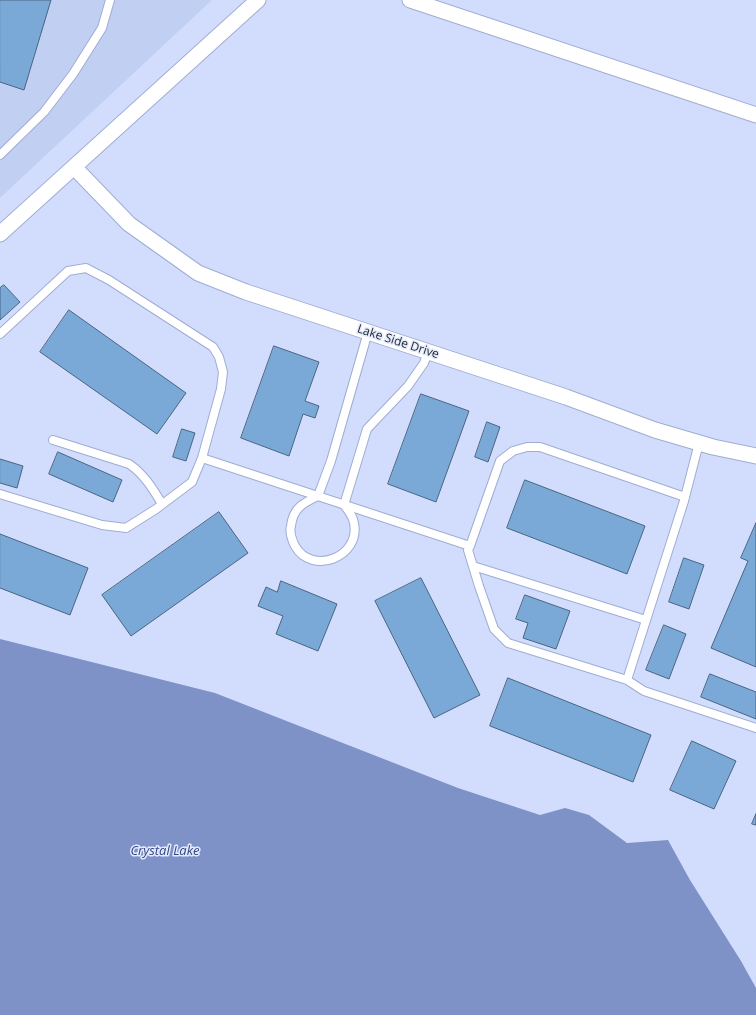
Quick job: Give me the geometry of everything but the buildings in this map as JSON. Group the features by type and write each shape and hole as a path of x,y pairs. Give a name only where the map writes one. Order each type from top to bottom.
{"street":[{"path":"0,234 258,0"},
{"path":"410,0 756,115"},
{"name":"Lake Side Drive","path":"74,167 129,224 198,273 246,292 566,397 655,430 700,443 756,456"}],"lane":[{"path":"0,155 44,112 73,74 102,28 110,0"},
{"path":"0,334 68,271 86,268 109,280 213,347 219,357 223,372 221,389 202,458 192,482 126,528 102,525 0,494"},
{"path":"344,504 351,514 354,523 352,543 346,552 337,558 326,561 315,561 305,556 297,549 292,539 290,528 292,517 298,508 306,501 318,496 331,461 368,332"},
{"path":"344,504 367,430 408,386 424,363 428,352"},
{"path":"53,440 129,464 137,469 149,483 162,504"},
{"path":"627,680 685,497 700,443"},
{"path":"685,497 540,447 527,447 513,451 500,462 468,550 494,629 508,643 627,680 644,691 756,728"},
{"path":"202,458 470,546"},
{"path":"473,566 646,620"}],"shaded area":[{"path":"0,0 212,0 0,198"}],"water":[{"name":"Crystal Lake","path":"0,639 215,693 458,788 540,815 565,808 589,815 627,843 668,840 690,880 741,961 756,988 756,1015 0,1015"}]}
